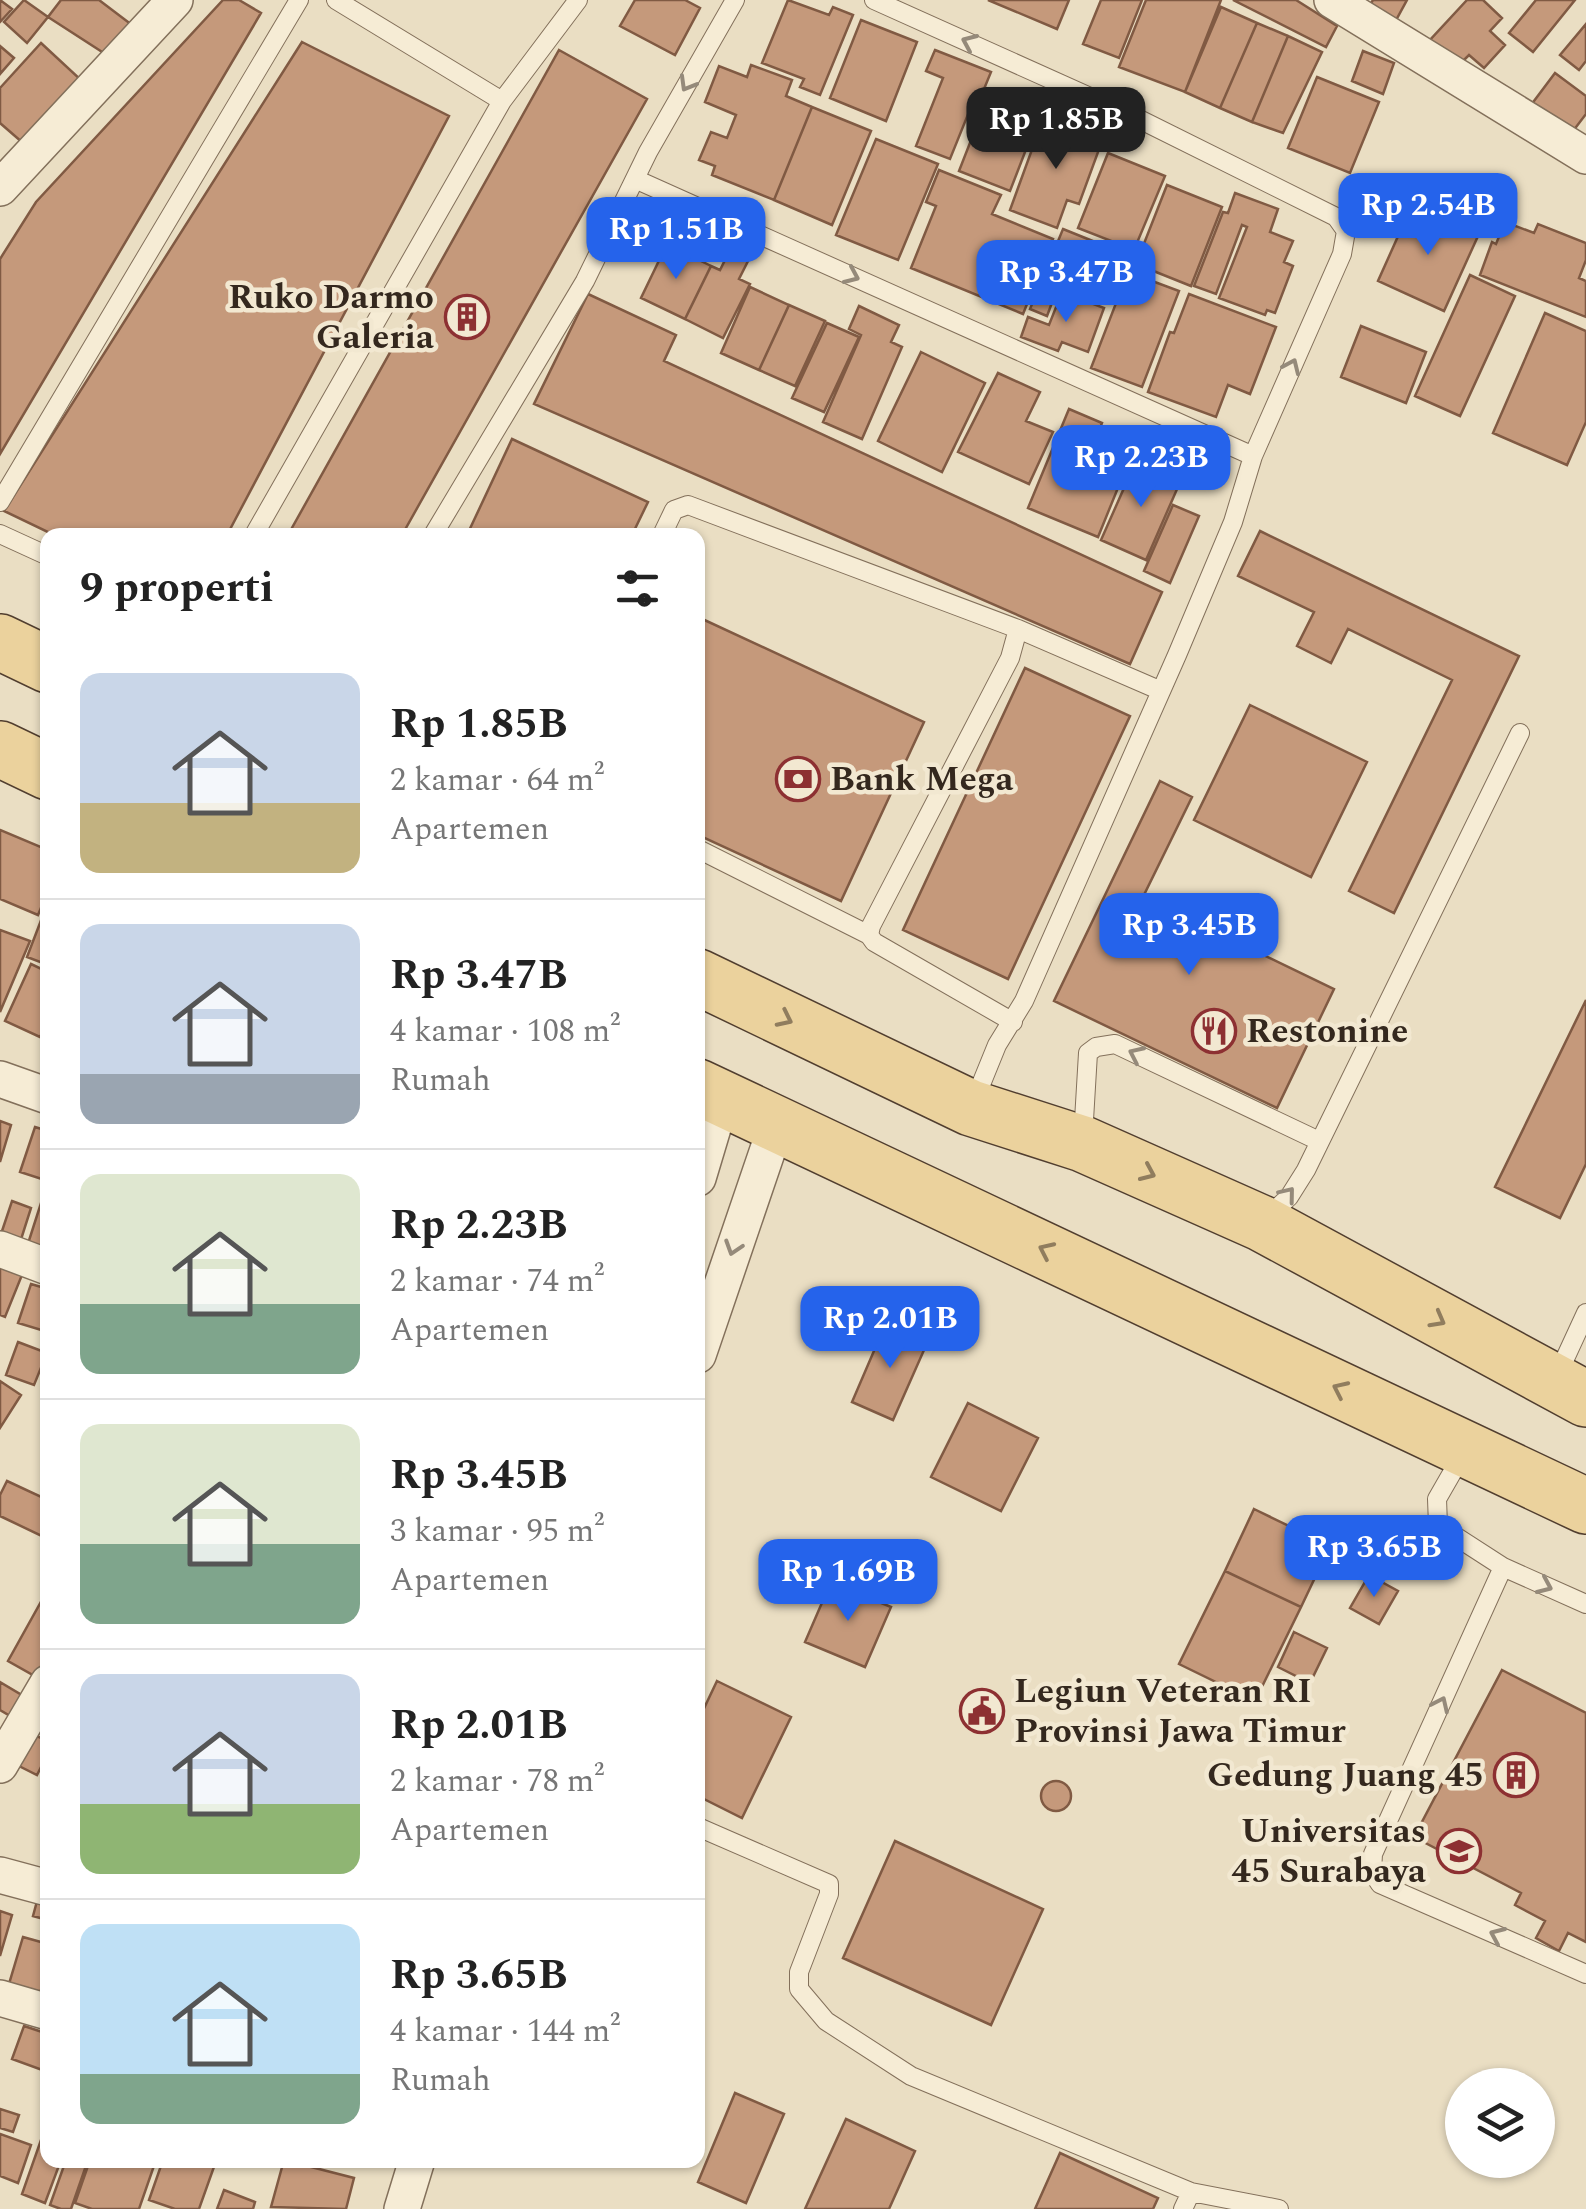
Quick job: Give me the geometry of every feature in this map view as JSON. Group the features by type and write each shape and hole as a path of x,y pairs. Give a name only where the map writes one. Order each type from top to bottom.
{"main road":[{"path":"0,642 40,661"},
{"path":"0,749 40,768"},
{"path":"705,980 971,1108 1082,1144 1261,1223 1570,1391"},
{"path":"710,1093 1586,1506"}],"street":[{"path":"6,170 175,0"},
{"path":"1332,0 1586,156"},
{"path":"0,1079 40,1093"},
{"path":"705,1130 710,1093"},
{"path":"705,1334 777,1123"},
{"path":"705,1184 749,1201"},
{"path":"0,1249 40,1264"},
{"path":"0,1766 40,1697"},
{"path":"0,1875 40,1886"},
{"path":"0,1998 40,2010"},
{"path":"402,2209 415,2168"}],"lane":[{"path":"0,502 298,0"},
{"path":"336,0 502,101"},
{"path":"258,528 502,101 578,0"},
{"path":"437,528 585,280 635,178 736,0"},
{"path":"874,0 1139,119 1336,216 1346,231 1342,254 1253,456 1233,522 971,1108"},
{"path":"635,178 1253,456"},
{"path":"665,528 674,510 688,505 1018,629 1159,690"},
{"path":"0,534 40,552"},
{"path":"870,935 871,926 1010,658 1018,629"},
{"path":"1261,1223 1289,1197 1306,1170 1520,733"},
{"path":"705,852 870,935 874,942 1012,1022"},
{"path":"1082,1144 1088,1053 1096,1046 1115,1044 1319,1140"},
{"path":"1570,1391 1586,1313"},
{"path":"1466,1449 1437,1499 1438,1525 1503,1567 1586,1604"},
{"path":"1503,1567 1373,1854 1372,1872 1380,1884 1586,1974"},
{"path":"705,1830 828,1884 829,1894 799,1972 800,1989 826,2021 911,2076 1187,2200 1279,2209"}],"building":[{"path":"0,0 12,9 0,22"},
{"path":"24,0 48,17 27,43 4,22"},
{"path":"61,0 99,0 132,25 110,57 48,17"},
{"path":"223,0 239,0 261,13 0,454 0,259 36,202"},
{"path":"635,0 685,0 700,8 675,55 620,26"},
{"path":"788,0 829,15 833,7 853,15 820,95 800,87 804,79 762,63"},
{"path":"988,0 1069,0 1057,29"},
{"path":"1101,0 1142,0 1119,58 1083,44"},
{"path":"1146,0 1221,0 1185,92 1119,67"},
{"path":"1233,0 1296,0 1337,26 1326,47"},
{"path":"1373,0 1407,0 1395,22 1368,8"},
{"path":"1467,0 1483,0 1502,18 1490,31 1505,45 1484,68 1469,55 1459,65 1430,40"},
{"path":"1536,0 1575,0 1533,52 1509,33"},
{"path":"1221,7 1257,23 1220,108 1185,92"},
{"path":"861,20 917,42 886,121 830,98"},
{"path":"1257,23 1288,36 1252,122 1220,108"},
{"path":"1586,24 1586,61 1579,70 1560,55"},
{"path":"1288,36 1322,52 1283,133 1252,122"},
{"path":"302,42 449,116 231,528 40,528 4,511"},
{"path":"41,43 81,80 23,143 0,123 0,88"},
{"path":"0,46 14,58 0,74"},
{"name":"Ruko Darmo Galeria","path":"559,50 647,99 406,528 292,528"},
{"path":"935,50 991,72 982,94 977,92 950,159 916,146 943,78 926,71"},
{"path":"1363,51 1394,63 1383,94 1352,81"},
{"path":"751,65 792,80 786,96 812,107 774,200 712,175 715,166 699,160 711,132 727,138 736,115 705,102 719,66 747,77"},
{"path":"1555,73 1586,96 1586,114 1570,135 1531,105"},
{"path":"1317,77 1379,102 1350,173 1288,148"},
{"path":"989,94 1040,113 1010,191 959,171"},
{"path":"812,107 871,131 832,225 774,200"},
{"path":"1042,122 1077,135 1081,124 1105,133 1079,204 1067,200 1057,228 1010,210"},
{"path":"876,139 938,164 898,260 836,235"},
{"path":"1108,153 1165,176 1134,250 1078,228"},
{"path":"939,170 1001,195 992,214 1053,239 1023,314 911,268 936,206 926,202"},
{"path":"1167,185 1222,207 1191,286 1136,264"},
{"path":"1235,193 1278,209 1270,232 1293,241 1284,262 1293,266 1275,313 1267,310 1265,315 1219,298 1247,227 1242,225 1216,294 1194,286 1223,212 1228,213"},
{"path":"1412,205 1478,236 1444,311 1378,281"},
{"path":"1505,222 1534,233 1538,224 1586,243 1586,260 1579,278 1586,281 1586,317 1480,275 1492,242 1496,244"},
{"path":"1063,229 1125,254 1105,303 1059,284 1047,316 1030,309"},
{"path":"667,244 711,266 685,319 641,298"},
{"path":"730,250 749,259 739,279 750,284 723,338 685,319 711,266 720,270"},
{"path":"1128,272 1179,291 1142,387 1091,368"},
{"path":"1470,275 1515,296 1460,416 1415,396"},
{"path":"750,287 789,305 759,370 721,353"},
{"path":"1062,292 1104,308 1088,352 1062,342 1058,351 1021,337 1028,317 1049,325"},
{"path":"588,294 676,335 664,361 1162,592 1130,664 534,404"},
{"path":"1189,294 1276,327 1250,394 1228,385 1216,417 1148,392"},
{"path":"789,305 825,321 795,386 759,370"},
{"path":"859,306 899,325 891,342 902,347 862,439 823,422 861,335 849,329"},
{"path":"1545,313 1586,331 1586,422 1567,465 1493,433"},
{"path":"827,323 859,337 824,412 792,398"},
{"path":"1361,326 1426,352 1406,403 1341,377"},
{"path":"921,352 985,383 942,472 878,441"},
{"path":"998,373 1040,392 1026,421 1053,432 1029,484 958,452"},
{"path":"1069,409 1102,423 1090,454 1126,468 1098,537 1028,508"},
{"path":"512,439 648,502 635,528 470,528"},
{"path":"1136,461 1181,480 1146,560 1101,540"},
{"path":"1173,505 1199,516 1170,583 1144,571"},
{"path":"1260,531 1519,656 1394,913 1349,891 1452,680 1348,629 1331,663 1297,646 1314,612 1238,576"},
{"name":"Bank Mega","path":"705,620 924,722 841,901 705,838"},
{"path":"1025,668 1130,716 1008,979 903,930"},
{"path":"1250,705 1367,762 1311,877 1194,820"},
{"path":"1160,781 1192,797 1143,897 1334,989 1277,1108 1054,1001"},
{"path":"0,830 40,847 40,910 38,915 0,899"},
{"path":"40,923 40,962 27,957"},
{"path":"0,930 30,941 0,1012"},
{"path":"31,964 40,968 40,1037 5,1021"},
{"path":"1586,1000 1586,1164 1560,1218 1495,1187"},
{"path":"0,1121 11,1125 0,1162"},
{"path":"35,1127 40,1129 40,1178 20,1172"},
{"path":"12,1201 31,1208 17,1252 0,1237"},
{"path":"40,1206 40,1258 25,1253"},
{"path":"0,1255 26,1265 5,1317 0,1315"},
{"path":"31,1284 40,1287 40,1330 18,1323"},
{"path":"886,1323 928,1341 893,1420 852,1402"},
{"path":"18,1342 40,1350 40,1370 34,1385 6,1375"},
{"path":"0,1381 21,1395 0,1428"},
{"path":"968,1403 1038,1438 1001,1511 931,1477"},
{"path":"7,1481 40,1496 40,1535 0,1516 0,1495"},
{"path":"1254,1509 1330,1546 1301,1607 1225,1571"},
{"path":"1225,1571 1301,1607 1255,1701 1179,1664"},
{"path":"1369,1575 1398,1591 1379,1624 1350,1608"},
{"path":"831,1582 891,1607 865,1667 805,1642"},
{"path":"40,1604 40,1679 8,1661"},
{"path":"1294,1632 1327,1648 1310,1683 1278,1667"},
{"name":"Gedung Juang 45","path":"1502,1670 1586,1713 1586,1942 1568,1933 1559,1951 1536,1938 1545,1921 1515,1905 1521,1893 1414,1837"},
{"path":"717,1681 791,1717 742,1818 705,1800 705,1706"},
{"path":"0,1682 25,1697 12,1717 0,1710"},
{"path":"30,1733 40,1737 37,1775 15,1764"},
{"path":"1056,1781 1070,1790 1071,1796 1062,1810 1056,1811 1042,1802 1041,1796 1050,1782"},
{"path":"895,1841 1043,1909 991,2025 843,1958"},
{"path":"40,1890 40,1918 33,1916"},
{"path":"0,1911 12,1915 0,1956"},
{"path":"23,1937 40,1942 40,1993 9,1984"},
{"path":"24,2026 40,2031 40,2069 12,2059"},
{"path":"735,2093 784,2114 746,2203 698,2182"},
{"path":"0,2109 19,2115 13,2132 0,2128"},
{"path":"846,2119 915,2151 889,2209 805,2209"},
{"path":"0,2134 31,2145 18,2183 0,2176"},
{"path":"40,2143 40,2168 58,2168 45,2203 22,2194"},
{"path":"1060,2153 1158,2198 1153,2209 1035,2209"},
{"path":"63,2168 85,2168 71,2209 50,2205"},
{"path":"87,2168 153,2168 139,2209 92,2209 75,2203"},
{"path":"160,2168 214,2168 199,2209 175,2209 149,2200"},
{"path":"282,2168 315,2168 354,2178 346,2209 271,2207"},
{"path":"224,2190 255,2202 253,2209 217,2209"}],"place":[{"name":"Ruko Darmo Galeria","path":"467,317"},
{"name":"Bank Mega","path":"798,779"},
{"name":"Restonine","path":"1214,1031"},
{"name":"Legiun Veteran RI Provinsi Jawa Timur","path":"982,1711"},
{"name":"Gedung Juang 45","path":"1516,1775"},
{"name":"Universitas 45 Surabaya","path":"1459,1851"}]}
